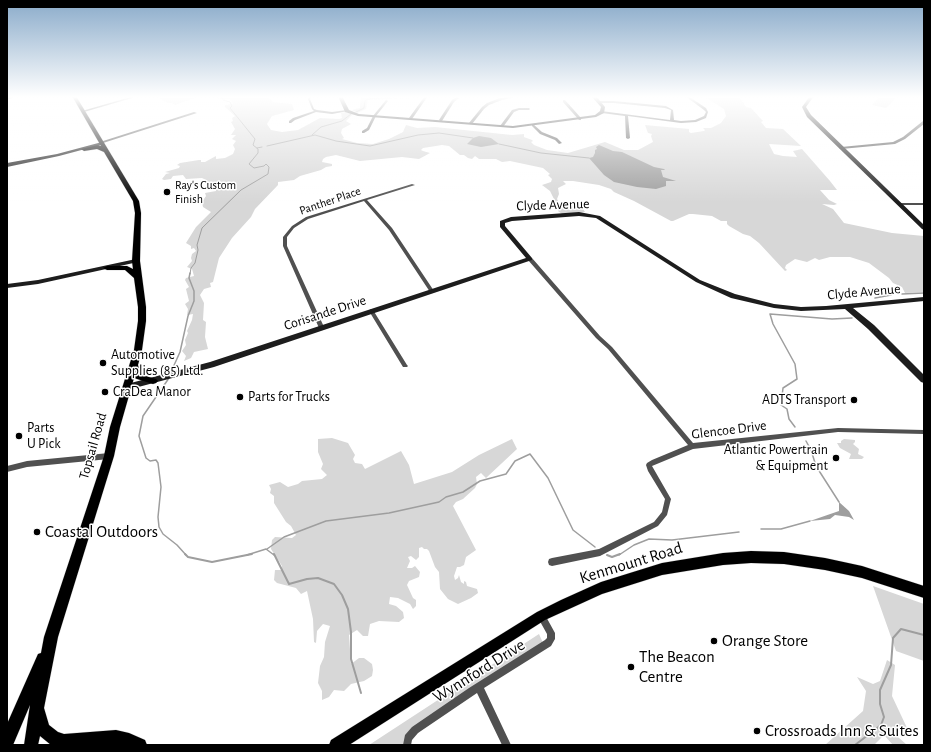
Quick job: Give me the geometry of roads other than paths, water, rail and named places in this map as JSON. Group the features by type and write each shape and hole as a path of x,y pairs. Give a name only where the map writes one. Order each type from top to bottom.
{"main road":[{"name":"Topsail Road","path":"31,745 37,704 48,649 65,590 109,456 115,427 140,342 142,308 136,262 137,206 95,131"},
{"path":"84,149 98,147 106,151"},
{"path":"107,268 129,268 138,278"},
{"path":"134,365 138,377 157,380"},
{"name":"Kenmount Road","path":"336,745 542,616 582,595 620,581 662,569 723,558 772,558 830,565 875,576 924,592"},
{"path":"7,741 48,649"},
{"path":"37,704 40,725 49,737 64,741 116,737 129,740 140,745"},
{"path":"72,745 87,740"},
{"path":"105,745 118,745"}],"street":[{"path":"7,166 84,149 142,131"},
{"path":"539,131 556,139 560,143"},
{"path":"627,131 628,138"},
{"path":"825,131 924,228"},
{"path":"841,148 894,143 905,138 913,131"},
{"name":"Panther Place","path":"321,327 285,246 285,237 293,227 307,218 413,185"},
{"path":"365,200 391,229 432,291"},
{"path":"900,204 924,204"},
{"name":"Clyde Avenue","path":"692,446 614,353 598,337 502,226 501,224 503,221 520,218 587,214 600,218 687,275 727,294 779,307 807,309 848,307 924,299"},
{"name":"Corisande Drive","path":"127,387 173,376 530,259"},
{"path":"7,286 38,282 136,262"},
{"path":"871,327 871,324 865,317 864,312 866,309 878,304"},
{"path":"848,307 871,327 924,380"},
{"path":"372,311 405,366"},
{"name":"Glencoe Drive","path":"552,562 600,552 656,524 665,513 668,500 649,465 692,446 838,430 924,432"},
{"path":"7,470 27,464 109,456"},
{"name":"Wynnford Drive","path":"406,745 408,738 415,730 472,691 479,688 548,643 551,639 551,633 542,616"},
{"path":"479,688 507,745"}],"waterway":[{"path":"190,274 191,268 195,263 198,250 197,245 202,228 241,190 268,174 269,167 266,164 264,166 254,168 249,164 258,153 258,149 253,145 255,139 249,131"},
{"path":"312,135 316,131"},
{"path":"267,146 315,135 336,141 370,146 418,135 439,133 473,138"},
{"path":"499,144 541,153 589,158"},
{"path":"257,148 262,147"},
{"path":"171,372 180,352 188,316 194,301 194,291 189,278 190,273"},
{"path":"902,294 924,293"},
{"path":"875,298 891,295"},
{"path":"795,427 789,419 787,409 781,405 783,388 797,379 795,364 773,324 770,314 832,319 852,318"},
{"path":"169,378 143,416 139,436 146,458 150,461 156,460 158,463 161,487 158,517 159,527 163,534 177,545 186,555"},
{"path":"806,441 811,450 816,466 839,502"},
{"path":"267,549 284,537 326,521 389,513 439,502 446,497 463,492 480,481 506,474 515,461 530,454 548,478 573,530 595,547"},
{"path":"761,529 781,529 810,521"},
{"path":"619,555 634,545 649,539 672,540 739,532"},
{"path":"247,555 266,549 274,555"},
{"path":"247,555 252,554"},
{"path":"274,554 289,584 307,579 318,578 334,584 342,595 348,609 351,632 351,659 361,693"},
{"path":"607,555 612,557 620,554"},
{"path":"186,555 188,557 212,562 247,555"},
{"path":"855,745 881,725 884,717 880,704 880,690 891,665 893,638 901,629 924,635"}],"place":[{"name":"Ray's Custom Finish","path":"167,192"},
{"name":"Automotive Supplies (85) Ltd.","path":"103,363"},
{"name":"CraDea Manor","path":"105,392"},
{"name":"Parts for Trucks","path":"240,397"},
{"name":"ADTS Transport","path":"854,400"},
{"name":"Parts U Pick","path":"19,436"},
{"name":"Atlantic Powertrain & Equipment","path":"836,458"},
{"name":"Coastal Outdoors","path":"37,532"},
{"name":"Orange Store","path":"714,641"},
{"name":"The Beacon Centre","path":"631,667"},
{"name":"Crossroads Inn & Suites","path":"757,731"}]}
